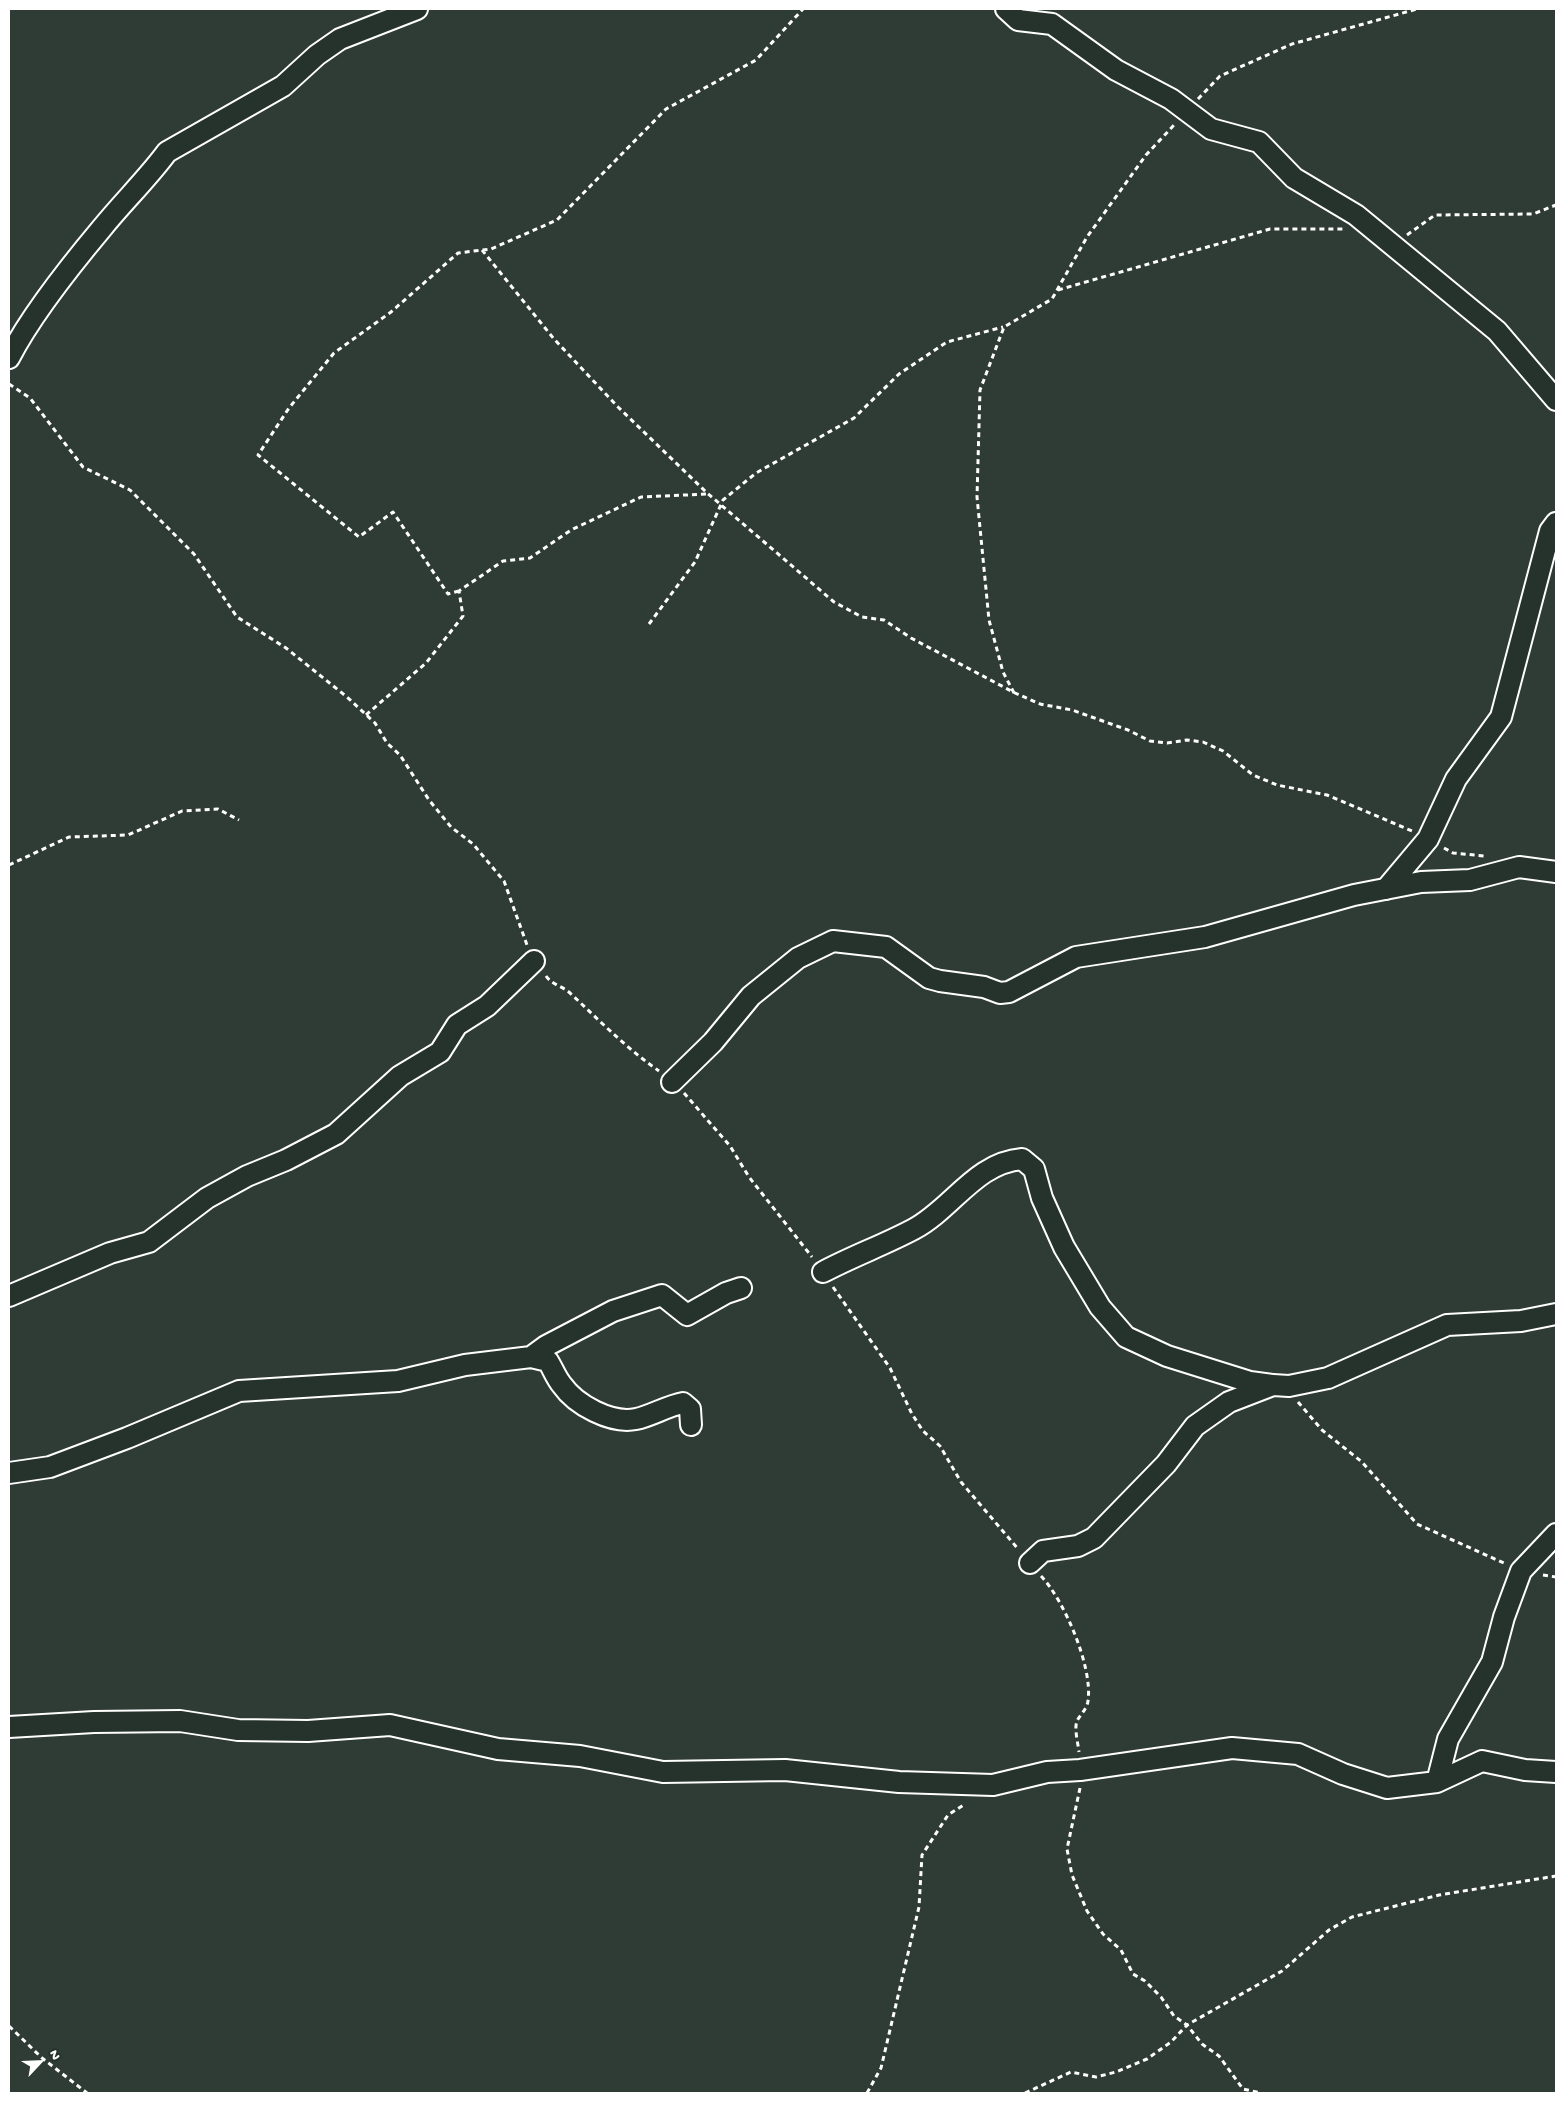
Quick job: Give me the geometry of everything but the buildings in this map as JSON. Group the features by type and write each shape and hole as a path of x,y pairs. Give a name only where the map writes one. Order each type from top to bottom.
{"street":[{"path":"9,358 20,335 102,228 154,170 166,152 283,86 317,55 340,39 417,9"},
{"path":"1006,9 1018,20 1052,24 1116,70 1171,99 1211,129 1258,142 1294,178 1356,215 1497,331 1556,400"},
{"path":"1386,889 1428,839 1456,779 1501,717 1550,530 1556,523"},
{"path":"672,1082 713,1042 751,996 798,958 833,941 886,948 929,978 984,987 1000,993 1009,992 1076,957 1205,937 1346,897 1421,882 1470,880 1520,867 1556,872"},
{"path":"9,1296 110,1253 149,1242 207,1198 247,1176 286,1160 336,1134 400,1076 440,1052 457,1025 487,1006 534,961"},
{"path":"823,1272 915,1228 953,1199 978,1175 1006,1160 1022,1159 1034,1170 1042,1198 1064,1247 1100,1307 1126,1337 1166,1356 1250,1382 1281,1386"},
{"path":"531,1357 583,1325 643,1300 662,1296 687,1315 726,1293 741,1288"},
{"path":"1030,1564 1043,1551 1078,1546 1094,1538 1166,1464 1195,1426 1229,1402 1281,1386 1328,1378 1447,1325 1521,1321 1556,1314"},
{"path":"9,1473 50,1467 128,1438 239,1391 398,1381 465,1365 531,1357 548,1362 562,1385 581,1404 614,1418 635,1419 663,1407 683,1402 690,1408 691,1425"},
{"path":"1437,1782 1448,1739 1492,1662 1504,1617 1521,1571 1556,1534"},
{"path":"9,1727 94,1722 180,1721 238,1730 308,1731 390,1726 498,1749 580,1756 663,1772 785,1770 899,1782 993,1785 1047,1772 1080,1770 1232,1748 1298,1754 1343,1774 1387,1788 1437,1782 1482,1761 1525,1770 1556,1772"}],"path":[{"path":"708,494 641,497 571,530 530,558 503,561 459,591 448,594 393,512 358,537 258,455 289,408 334,353 391,312 458,253 491,249 557,220 666,109 756,60 803,9"},
{"path":"649,624 695,562 723,500 756,474 854,418 900,374 948,342 1004,327 1052,299 1088,237 1146,155 1220,76 1292,44 1417,9"},
{"path":"1406,235 1435,215 1532,214 1556,205"},
{"path":"1057,290 1270,229 1353,229 1377,232"},
{"path":"482,250 554,339 618,406 708,494 834,602 862,617 884,620 910,638 1015,693 1040,704 1072,710 1104,720 1150,741 1167,744 1187,740 1203,742 1223,751 1253,775 1277,785 1327,795 1428,839 1453,852 1490,856"},
{"path":"1004,327 980,390 976,497 989,620 1003,672 1015,693"},
{"path":"9,384 30,398 83,468 130,490 194,554 237,617 286,648 375,723 387,743 400,754 429,800 451,827 473,844 504,882 534,961 550,982 570,993 580,1005 637,1056 672,1082 693,1102 730,1146 749,1177 823,1272 890,1368 912,1414 923,1431 940,1446 961,1482 1049,1585 1069,1622 1084,1659 1089,1683 1088,1704 1076,1723 1080,1792 1067,1849 1072,1875 1087,1911 1103,1934 1120,1950 1133,1974 1145,1981 1161,1997 1174,2016 1187,2025 1202,2044 1219,2056 1243,2089 1261,2093"},
{"path":"366,715 426,663 463,616 459,591"},
{"path":"9,865 69,837 128,836 182,811 218,809 239,820"},
{"path":"1281,1386 1322,1430 1362,1462 1417,1524 1521,1571"},
{"path":"867,2093 881,2068 919,1907 922,1855 948,1816 993,1785"},
{"path":"1025,2093 1071,2072 1096,2078 1147,2059 1171,2042 1187,2025 1282,1971 1329,1930 1352,1917 1439,1895 1556,1876"},
{"path":"9,2026 42,2058 87,2093"}]}
